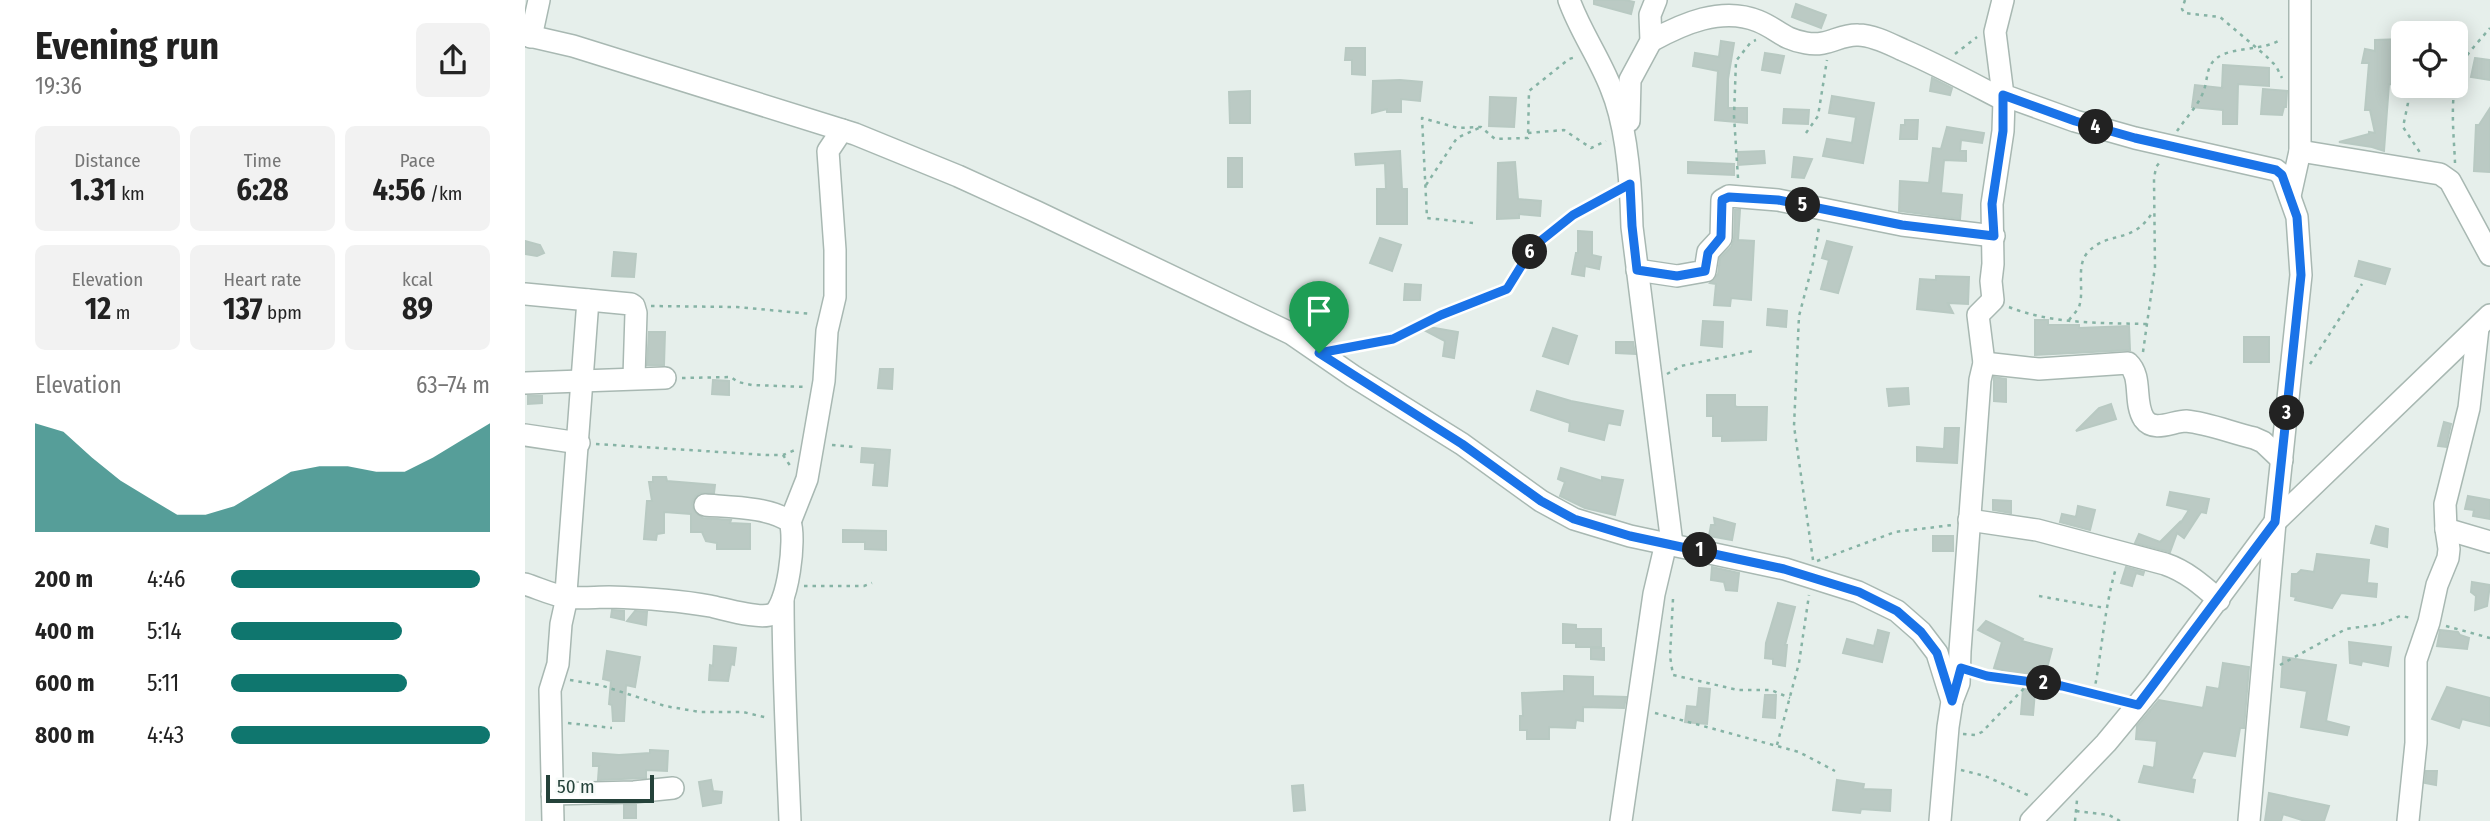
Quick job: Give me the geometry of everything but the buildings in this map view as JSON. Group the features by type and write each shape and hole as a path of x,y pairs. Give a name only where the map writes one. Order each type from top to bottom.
{"street":[{"path":"539,0 528,36 573,46 842,130 958,176 1292,334 1462,444 1541,501 1574,519 1669,544 1784,569 1859,592 1897,611 1921,632 1937,653 1952,701"},
{"path":"1569,0 1613,92 1630,182"},
{"path":"1621,821 1654,594 1669,544 1632,226 1628,103 1630,80 1651,41 1650,15 1656,0"},
{"path":"1940,821 1948,727 1961,668 1969,520 1980,380 1984,363 1978,315 1993,300 1992,204 2000,151 2003,98 1995,32 2003,0"},
{"path":"2290,196 2300,151 2300,0"},
{"path":"1651,41 1703,9 1757,21 1784,37 1807,43 1824,44 1857,34 1889,44 2003,98 2075,121 2276,170 2282,175 2297,217 2301,275 2275,522 2249,821"},
{"path":"790,821 783,676 783,599 790,556 790,522 807,479 823,388 827,331 835,297 835,250 828,151 842,130"},
{"path":"2300,151 2440,174 2449,181 2490,255"},
{"path":"1637,270 1677,276 1705,271 1708,253 1721,237 1722,200 1729,197 1778,200 1902,225 1994,236"},
{"path":"525,294 634,306 634,377"},
{"path":"553,821 550,690 558,664 566,597 588,300"},
{"path":"2031,821 2106,743 2138,705 2275,522 2484,321"},
{"path":"2408,821 2416,743 2416,660 2429,622 2437,585 2448,558 2445,504 2469,408 2484,321"},
{"path":"1984,363 2039,369 2122,362 2131,366 2140,407 2144,419 2150,424 2186,421 2254,438 2263,442 2282,460"},
{"path":"525,383 634,377 665,378"},
{"path":"525,435 579,443"},
{"path":"705,505 775,515 790,522"},
{"path":"1969,520 2037,530 2178,568 2218,600"},
{"path":"2446,529 2490,542"},
{"path":"525,584 566,597 665,601 767,616 779,609 783,599"},
{"path":"552,794 673,788"}],"path":[{"path":"2185,0 2182,9 2184,13 2220,17 2276,66 2286,86"},
{"path":"2136,380 2155,267 2156,167 2204,93 2209,65 2224,54 2278,42 2300,28"},
{"path":"2457,195 2453,116 2458,75 2462,64 2490,28"},
{"path":"1741,197 1734,116 1735,61 1751,42 1775,30"},
{"path":"1932,63 1959,52 1979,36"},
{"path":"1806,133 1818,116 1829,52 1835,41"},
{"path":"1473,223 1427,218 1422,118 1458,128 1481,127 1495,139 1528,138 1529,92 1569,59 1593,52"},
{"path":"2407,98 2403,127 2425,159 2440,174"},
{"path":"1426,185 1457,138 1481,127"},
{"path":"1528,133 1564,130 1591,148 1622,134"},
{"path":"1319,353 1393,339 1441,315 1507,289 1533,247 1573,215 1630,182"},
{"path":"2069,320 2079,307 2083,262 2087,254 2105,241 2138,230 2155,209"},
{"path":"1821,210 1813,263 1799,316 1794,426 1814,562 1895,532 1943,527 1969,520"},
{"path":"2308,366 2362,284"},
{"path":"1993,300 2024,313 2069,320 2147,324"},
{"path":"634,306 737,307 810,314 832,313"},
{"path":"1651,387 1670,371 1681,366 1753,351"},
{"path":"665,378 731,377 752,385 823,388"},
{"path":"579,443 783,455 813,439 855,447"},
{"path":"2094,693 2102,652 2105,608 2121,552"},
{"path":"1777,746 1799,663 1812,578"},
{"path":"783,599 804,586 864,586 872,583"},
{"path":"1673,594 1670,656 1673,675 1738,690 1771,690 1790,698"},
{"path":"2039,596 2105,608"},
{"path":"2262,677 2324,640 2353,627 2377,625 2400,616 2490,638"},
{"path":"1961,668 1987,676 2094,693 2138,705"},
{"path":"552,678 600,685 664,706 700,712 743,712 787,722"},
{"path":"1948,727 1967,735 1979,734 2031,681"},
{"path":"1639,709 1799,752 1835,771"},
{"path":"551,722 613,728"},
{"path":"1945,766 1985,776 2047,803"},
{"path":"2076,811 2109,815 2120,821"}],"route":[{"path":"2003,95 2075,121 2135,138 2276,170 2282,175 2297,217 2301,275 2275,522 2138,705 2062,686 1987,676 1961,668 1952,701 1937,653 1921,632 1897,611 1859,592 1784,569 1630,536 1574,519 1541,501 1462,444 1319,353 1393,339 1441,315 1507,289 1533,247 1573,215 1630,184 1637,270 1677,276 1705,271 1708,253 1721,237 1722,200 1733,196 1797,203 1902,225 1994,236 1992,204 2003,131 2003,95"}]}
